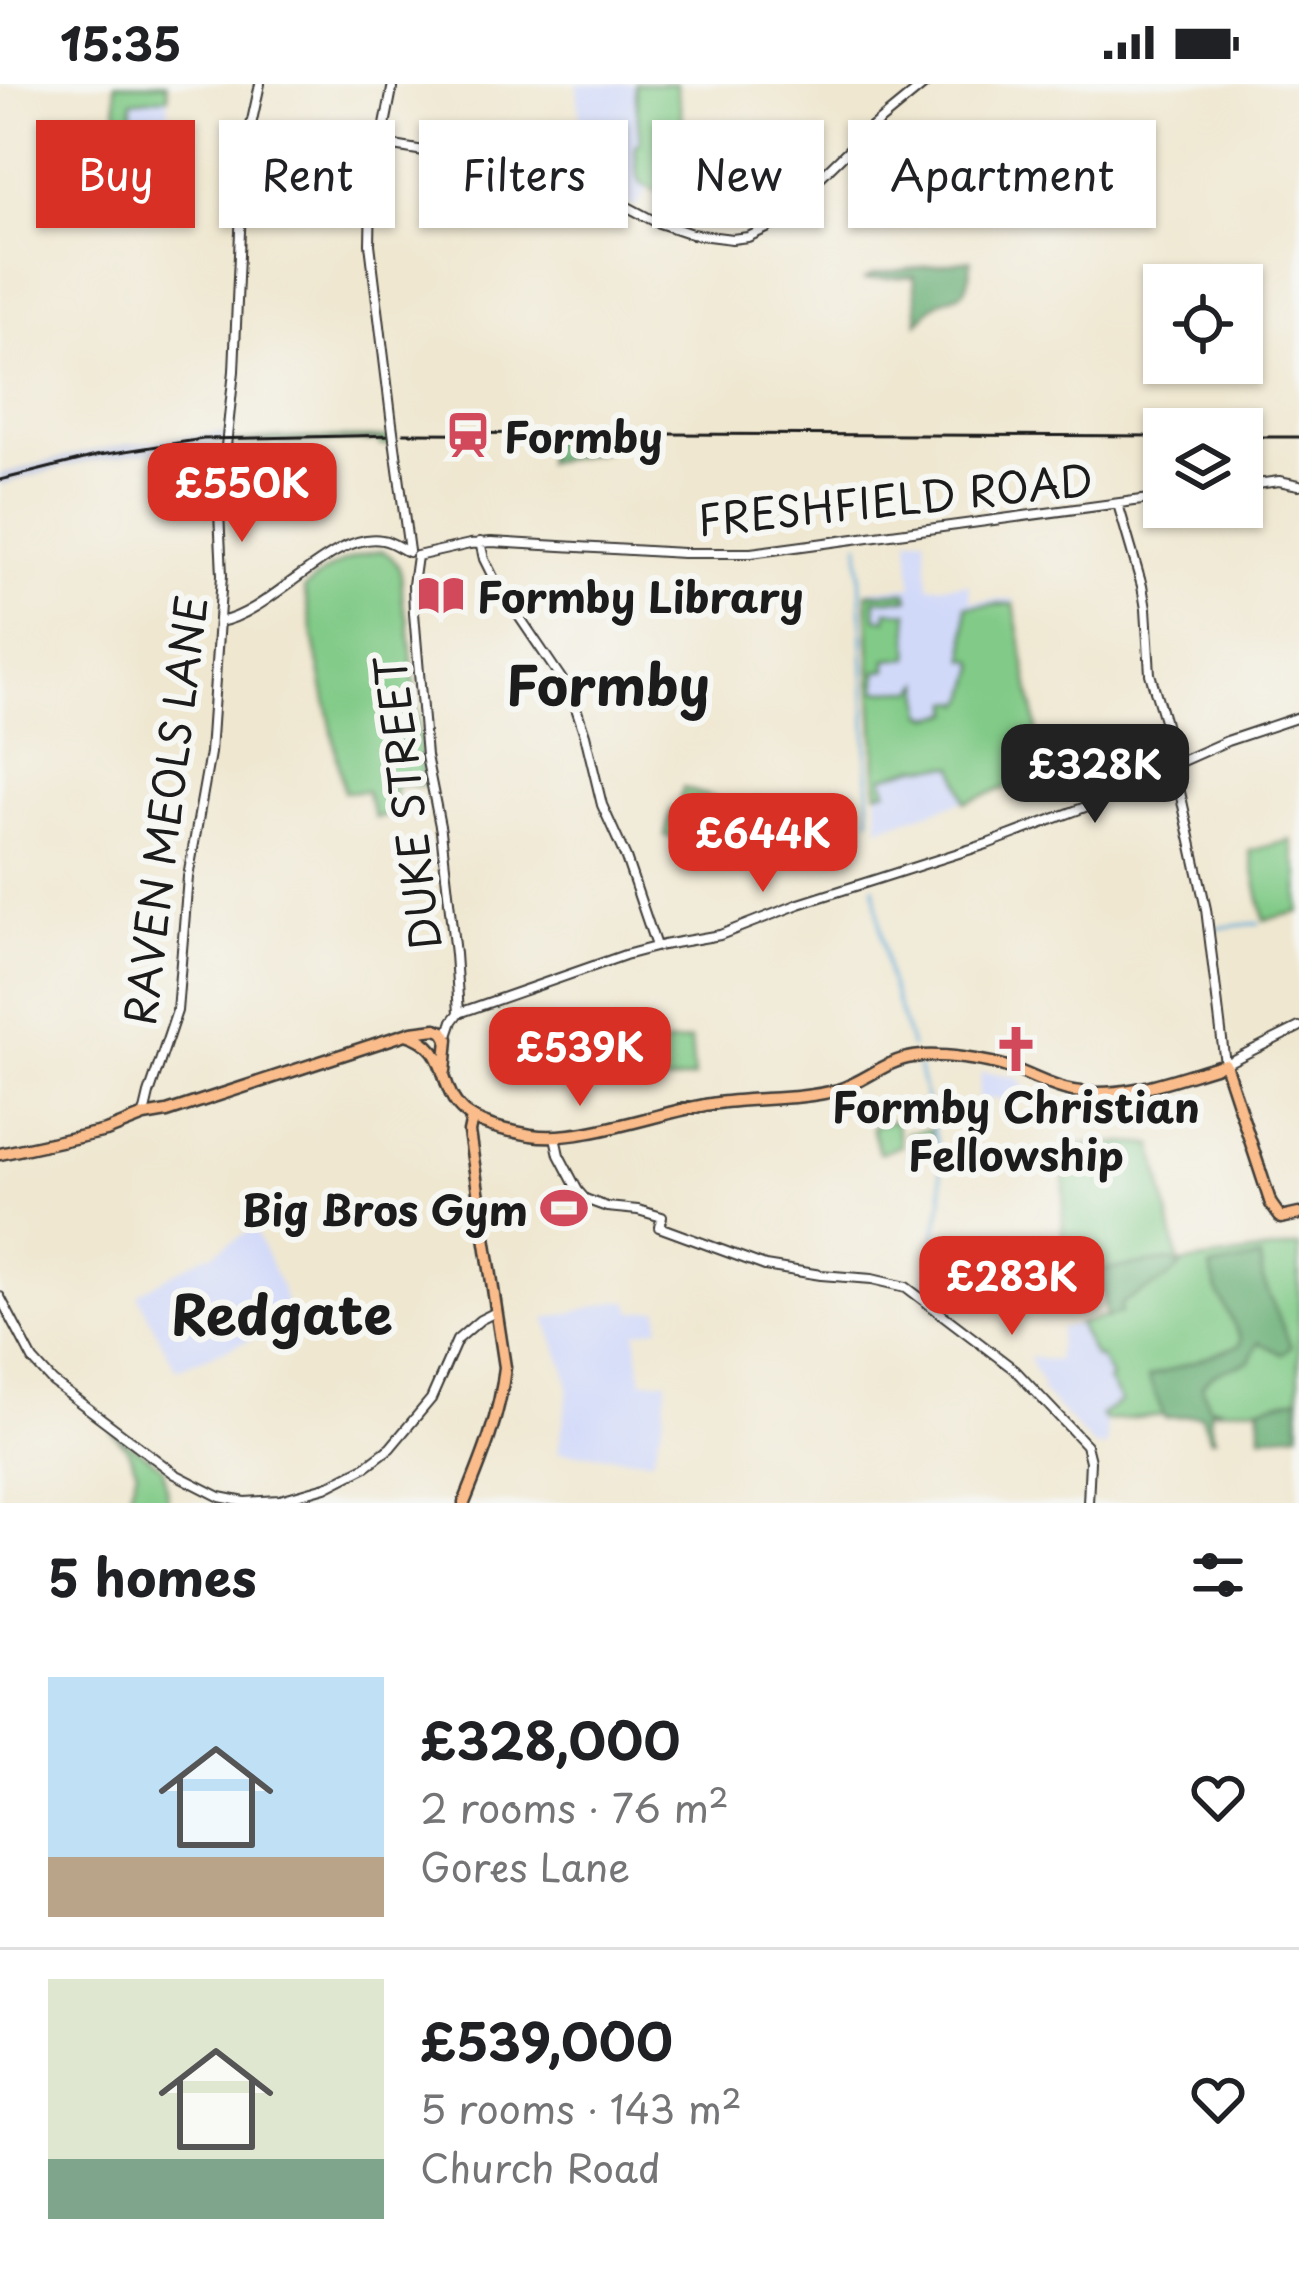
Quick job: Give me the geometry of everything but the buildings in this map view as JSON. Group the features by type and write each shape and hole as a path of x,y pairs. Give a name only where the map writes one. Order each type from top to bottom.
{"main road":[{"path":"406,1034 439,1049 441,1035"},
{"path":"0,1154 106,1131 406,1034 441,1035"},
{"path":"441,1035 454,1102 472,1118 555,1137 698,1106 835,1090 910,1057 999,1065 1066,1090 1100,1094 1129,1091 1225,1064 1271,1204 1281,1218 1299,1214"},
{"path":"430,1046 446,1074"},
{"path":"464,1503 501,1396 504,1355 469,1132 472,1118"}],"street":[{"name":"RAVEN MEOLS LANE","path":"144,1116 177,1011 188,877 210,753 222,574 219,512 228,437 244,154 260,84"},
{"name":"DUKE STREET","path":"386,120 393,84"},
{"path":"395,146 541,158 569,169 596,190 656,222 732,239 769,227 870,129 925,84"},
{"name":"DUKE STREET","path":"370,228 413,585 426,756 455,954 456,1017"},
{"path":"1263,483 1299,484"},
{"name":"FRESHFIELD ROAD","path":"410,557 480,542 751,553 1143,500"},
{"path":"1118,504 1143,593 1148,661 1206,908 1225,1064 1299,1027"},
{"path":"219,622 230,620 355,542 383,540 410,557"},
{"path":"480,542 495,581 571,693 602,805 659,945"},
{"path":"441,1035 456,1017 659,945 720,935 987,844 1117,795 1227,741 1299,717"},
{"path":"555,1137 559,1155 585,1198 607,1207 632,1209 765,1266 906,1287 1016,1370 1074,1430 1090,1454 1088,1503"},
{"path":"0,1297 33,1360 53,1382 175,1474 220,1497 263,1503 326,1487 390,1448 431,1399 457,1340 480,1319 498,1311"}],"shaded area":[{"path":"115,84 167,84 169,120 117,120"},
{"path":"577,84 676,84 683,120 652,120 652,189 636,208 628,204 628,120 580,120"},
{"path":"225,432 224,443 69,466 0,485 0,474 75,454"},
{"path":"925,536 929,586 969,584 971,601 1014,599 1043,775 879,828 867,590 912,586 909,538"},
{"path":"981,1072 1018,1078 1025,1087 1025,1100 978,1099"},
{"path":"254,1228 292,1323 176,1369 137,1294"},
{"path":"1105,1275 1165,1417 1106,1421 1107,1447 1095,1447 1040,1389 1043,1386 1028,1357 1056,1361 1060,1328 1105,1318 1101,1276"},
{"path":"629,1301 633,1312 659,1309 660,1327 636,1332 642,1381 667,1380 663,1421 652,1459 558,1452 569,1388 546,1319"}],"green space":[{"path":"115,84 167,84 168,97 132,101 132,120 117,120"},
{"path":"635,84 676,84 683,120 652,120 652,189 641,184 637,173 635,145 640,143"},
{"path":"971,260 964,290 931,308 918,323 914,276 863,280 874,274"},
{"path":"394,438 394,445 380,441 231,443"},
{"path":"545,439 605,439 606,451 546,463"},
{"path":"383,551 401,574 424,786 395,787 395,814 375,818 366,791 344,792 304,589 340,563"},
{"path":"907,592 909,599 875,599 877,619 887,619 887,611 908,612 910,658 887,660 887,670 877,671 877,691 916,690 922,683 924,714 952,713 952,702 963,704 968,698 977,667 974,660 966,660 966,606 1014,604 1043,775 965,802 955,766 916,767 883,777 887,790 877,792 867,593"},
{"path":"683,788 727,802 721,822 696,816 689,842 665,836"},
{"path":"1291,840 1299,876 1299,912 1264,920 1250,851"},
{"path":"691,1040 694,1078 636,1087 631,1058 649,1054 649,1047"},
{"path":"895,1120 901,1146 879,1153 872,1127"},
{"path":"930,1129 934,1152 911,1157 907,1133"},
{"path":"1153,1145 1179,1264 1299,1246 1299,1427 1262,1431 1259,1406 1105,1421 1101,1415 1121,1402 1078,1324 1120,1313 1105,1276 1060,1283 1066,1146"},
{"path":"1260,1258 1263,1280 1291,1346 1282,1354 1259,1342 1250,1361 1206,1380 1202,1386 1209,1406 1218,1407 1210,1411 1215,1438 1211,1439 1201,1415 1165,1418 1148,1378 1240,1345 1210,1268"},
{"path":"1170,1260 1181,1266 1176,1272 1121,1304 1121,1313 1106,1318 1101,1276 1066,1282 1066,1275"},
{"path":"1299,1397 1299,1432 1261,1436 1260,1406"},
{"path":"111,1431 163,1467 168,1503 127,1503 137,1470 127,1448"}],"waterway":[{"path":"859,543 870,819"},
{"path":"874,886 888,975 911,1047"},
{"path":"1216,928 1259,923"},
{"path":"918,1066 939,1151 943,1198 923,1291"}],"railway":[{"path":"404,433 1143,436"},
{"path":"0,480 100,455 203,439 398,435"},
{"path":"1263,437 1299,437"}],"place":[{"name":"Formby","path":"468,435"},
{"name":"Formby Library","path":"441,595"},
{"name":"Formby Christian Fellowship","path":"1016,1049"},
{"name":"Big Bros Gym","path":"564,1208"}],"district":[{"name":"Formby","path":"608,683"},
{"name":"Redgate","path":"282,1312"}]}
